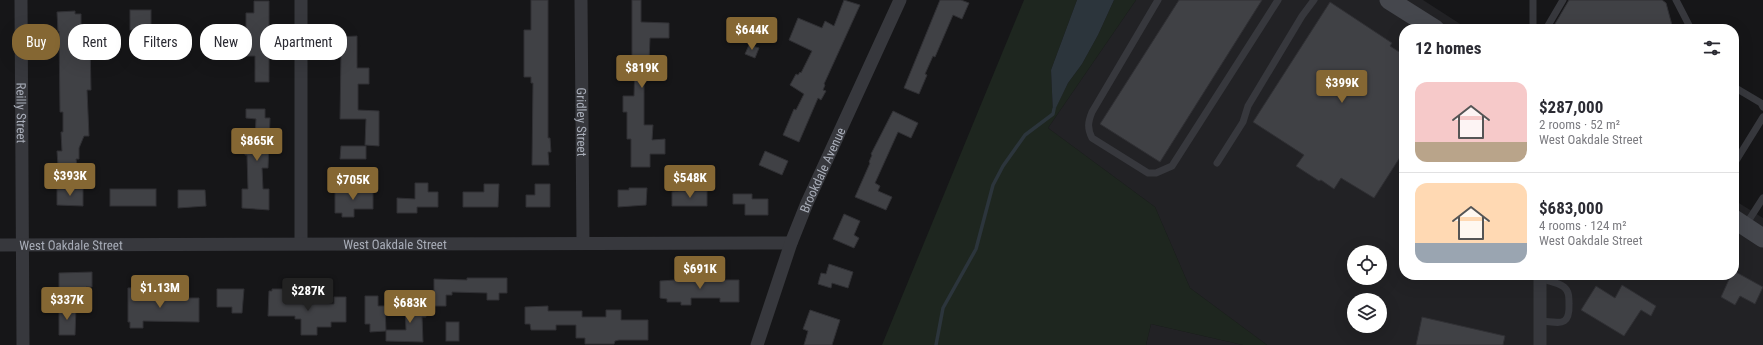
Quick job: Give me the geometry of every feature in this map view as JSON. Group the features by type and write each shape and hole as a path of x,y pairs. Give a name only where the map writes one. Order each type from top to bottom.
{"main road":[{"path":"1389,0 1427,24"},
{"path":"1739,223 1763,238"}],"street":[{"name":"Reilly Street","path":"22,0 23,345"},
{"path":"300,244 302,0"},
{"name":"Gridley Street","path":"581,0 583,243"},
{"name":"Brookdale Avenue","path":"757,345 791,243 807,203 900,0"},
{"name":"West Oakdale Street","path":"0,245 791,243"},
{"path":"1540,280 1540,345"}],"lane":[{"path":"1158,0 1092,112 1088,126 1088,130 1092,138 1148,173 1163,171 1172,166 1278,0"},
{"path":"1217,163 1243,122 1248,106 1290,36 1314,0"},
{"path":"1532,24 1533,0"},
{"path":"1549,24 1563,0"},
{"path":"1676,0 1688,24"},
{"path":"1739,90 1761,103 1763,107"},
{"path":"1739,156 1763,117"},
{"path":"1739,223 1763,198"},
{"path":"1540,321 1562,322 1567,320 1570,315 1569,294 1560,284 1549,280"}],"shaded area":[{"path":"1024,0 1077,0 1051,70 1053,113 1068,83 1082,64 1098,35 1114,0 1136,0 1048,128 1155,207 1190,288 1267,345 1243,345 1151,324 1146,345 882,345"},
{"path":"1077,0 1114,0 1098,35 1082,64 1068,83 1053,114 1051,70"},
{"path":"1136,0 1423,0 1460,24 1399,24 1399,280 1739,280 1739,203 1763,218 1763,345 1267,345 1190,288 1155,207 1048,128"},
{"path":"1151,324 1243,345 1146,345"}],"building":[{"path":"531,0 548,0 548,138 550,138 551,152 548,152 549,165 532,165 533,83 531,83 531,77 524,77 524,30 531,30"},
{"path":"632,0 641,0 641,22 669,23 669,38 650,38 649,61 656,61 655,74 644,73 644,125 653,125 652,140 665,139 665,154 650,154 650,167 631,167 631,139 627,139 627,112 623,112 623,96 634,96 635,64 632,64"},
{"path":"844,0 860,5 824,84 823,90 826,91 821,100 818,98 799,142 783,135 794,109 796,110 804,94 790,85 796,74 798,75 800,72 801,73 812,51 789,40 798,18 822,28 825,21 834,26"},
{"path":"940,0 961,0 969,3 962,19 953,15 935,57 933,56 925,74 927,75 919,94 904,88"},
{"path":"1179,0 1262,0 1160,162 1100,124"},
{"path":"1569,0 1662,0 1666,3 1672,24 1555,24"},
{"path":"254,1 269,1 269,24 260,24 260,60 269,60 269,82 255,82 255,56 252,56 252,24 246,24 246,13 254,13"},
{"path":"1330,2 1392,43 1390,46 1399,52 1399,159 1374,198 1341,178 1334,189 1321,180 1319,181 1296,166 1304,155 1253,122"},
{"path":"130,10 151,10 151,24 130,24"},
{"path":"75,11 75,14 81,14 81,24 68,24 68,60 90,60 91,90 87,90 89,136 84,136 79,148 79,159 76,159 77,165 58,166 57,151 62,151 61,132 63,132 63,112 60,112 60,24 58,24 57,12"},
{"path":"357,36 357,68 369,68 369,84 358,84 358,110 379,111 379,146 365,145 366,119 340,119 341,60 347,60 347,37"},
{"path":"749,45 759,48 755,58 745,54"},
{"path":"246,109 265,109 265,118 270,118 268,168 262,168 263,189 269,189 269,210 242,208 242,189 248,189 245,139 255,139 256,119 246,118"},
{"path":"893,111 918,123 911,138 898,132 875,183 880,186 878,191 892,197 886,210 855,197 870,163 871,154"},
{"path":"341,146 366,146 366,159 340,159"},
{"path":"765,151 788,161 782,175 759,165"},
{"path":"415,183 428,183 428,192 438,192 438,207 417,207 417,213 397,213 397,198 415,199"},
{"path":"484,184 499,184 498,207 463,207 463,192 484,192"},
{"path":"535,184 550,184 550,207 526,207 526,195 535,195"},
{"path":"629,188 647,188 646,205 618,207 618,190 629,190"},
{"path":"57,189 83,189 83,206 57,205"},
{"path":"110,189 156,189 156,206 110,206"},
{"path":"178,190 205,190 206,206 178,208"},
{"path":"335,190 373,190 373,209 354,209 354,217 342,217 342,213 335,213"},
{"path":"707,191 707,206 672,206 672,192"},
{"path":"733,194 752,194 752,199 768,199 768,215 745,215 745,204 733,204"},
{"path":"844,214 860,221 854,235 859,238 854,248 833,239"},
{"path":"829,264 853,272 848,288 832,283 831,288 818,284 821,273 826,274"},
{"path":"92,272 92,287 86,287 86,289 59,289 59,273"},
{"path":"1739,274 1763,287 1755,304 1740,296 1735,305 1721,297 1729,280 1739,280"},
{"path":"467,278 507,278 507,293 499,293 499,300 487,300 487,293 452,292 452,295 446,295 446,306 434,306 434,279 467,280"},
{"path":"739,280 739,302 720,302 720,298 691,298 691,305 681,305 681,302 667,302 667,299 660,298 660,281"},
{"path":"1622,285 1656,306 1651,316 1641,310 1624,336 1581,310 1596,286 1615,298"},
{"path":"143,287 143,298 149,298 149,300 184,300 184,298 199,298 199,322 143,321 143,328 130,328 130,322 128,322 128,288"},
{"path":"217,289 244,289 242,313 232,313 232,307 217,307"},
{"path":"272,289 283,289 283,291 285,291 285,304 334,304 334,297 346,297 346,322 331,322 331,327 317,327 317,335 301,335 301,319 295,319 295,316 268,316 269,291 272,291"},
{"path":"365,296 378,296 378,306 385,306 386,331 370,332 370,324 365,324"},
{"path":"425,301 426,317 422,317 423,342 386,341 386,330 406,330 405,302"},
{"path":"59,306 76,307 75,335 59,335"},
{"path":"548,306 548,311 582,311 582,317 606,317 606,310 621,310 621,320 648,320 648,340 619,340 615,341 614,344 585,344 585,338 576,338 576,325 556,325 556,330 531,330 530,324 525,324 525,307"},
{"path":"810,310 840,320 832,345 804,345 808,331 803,329"},
{"path":"1422,317 1505,336 1503,345 1416,345"},
{"path":"446,322 459,322 459,341 446,341"}],"waterway":[{"path":"936,345 943,308 976,249 993,185 1003,166 1025,135 1053,114 1054,109"}]}
